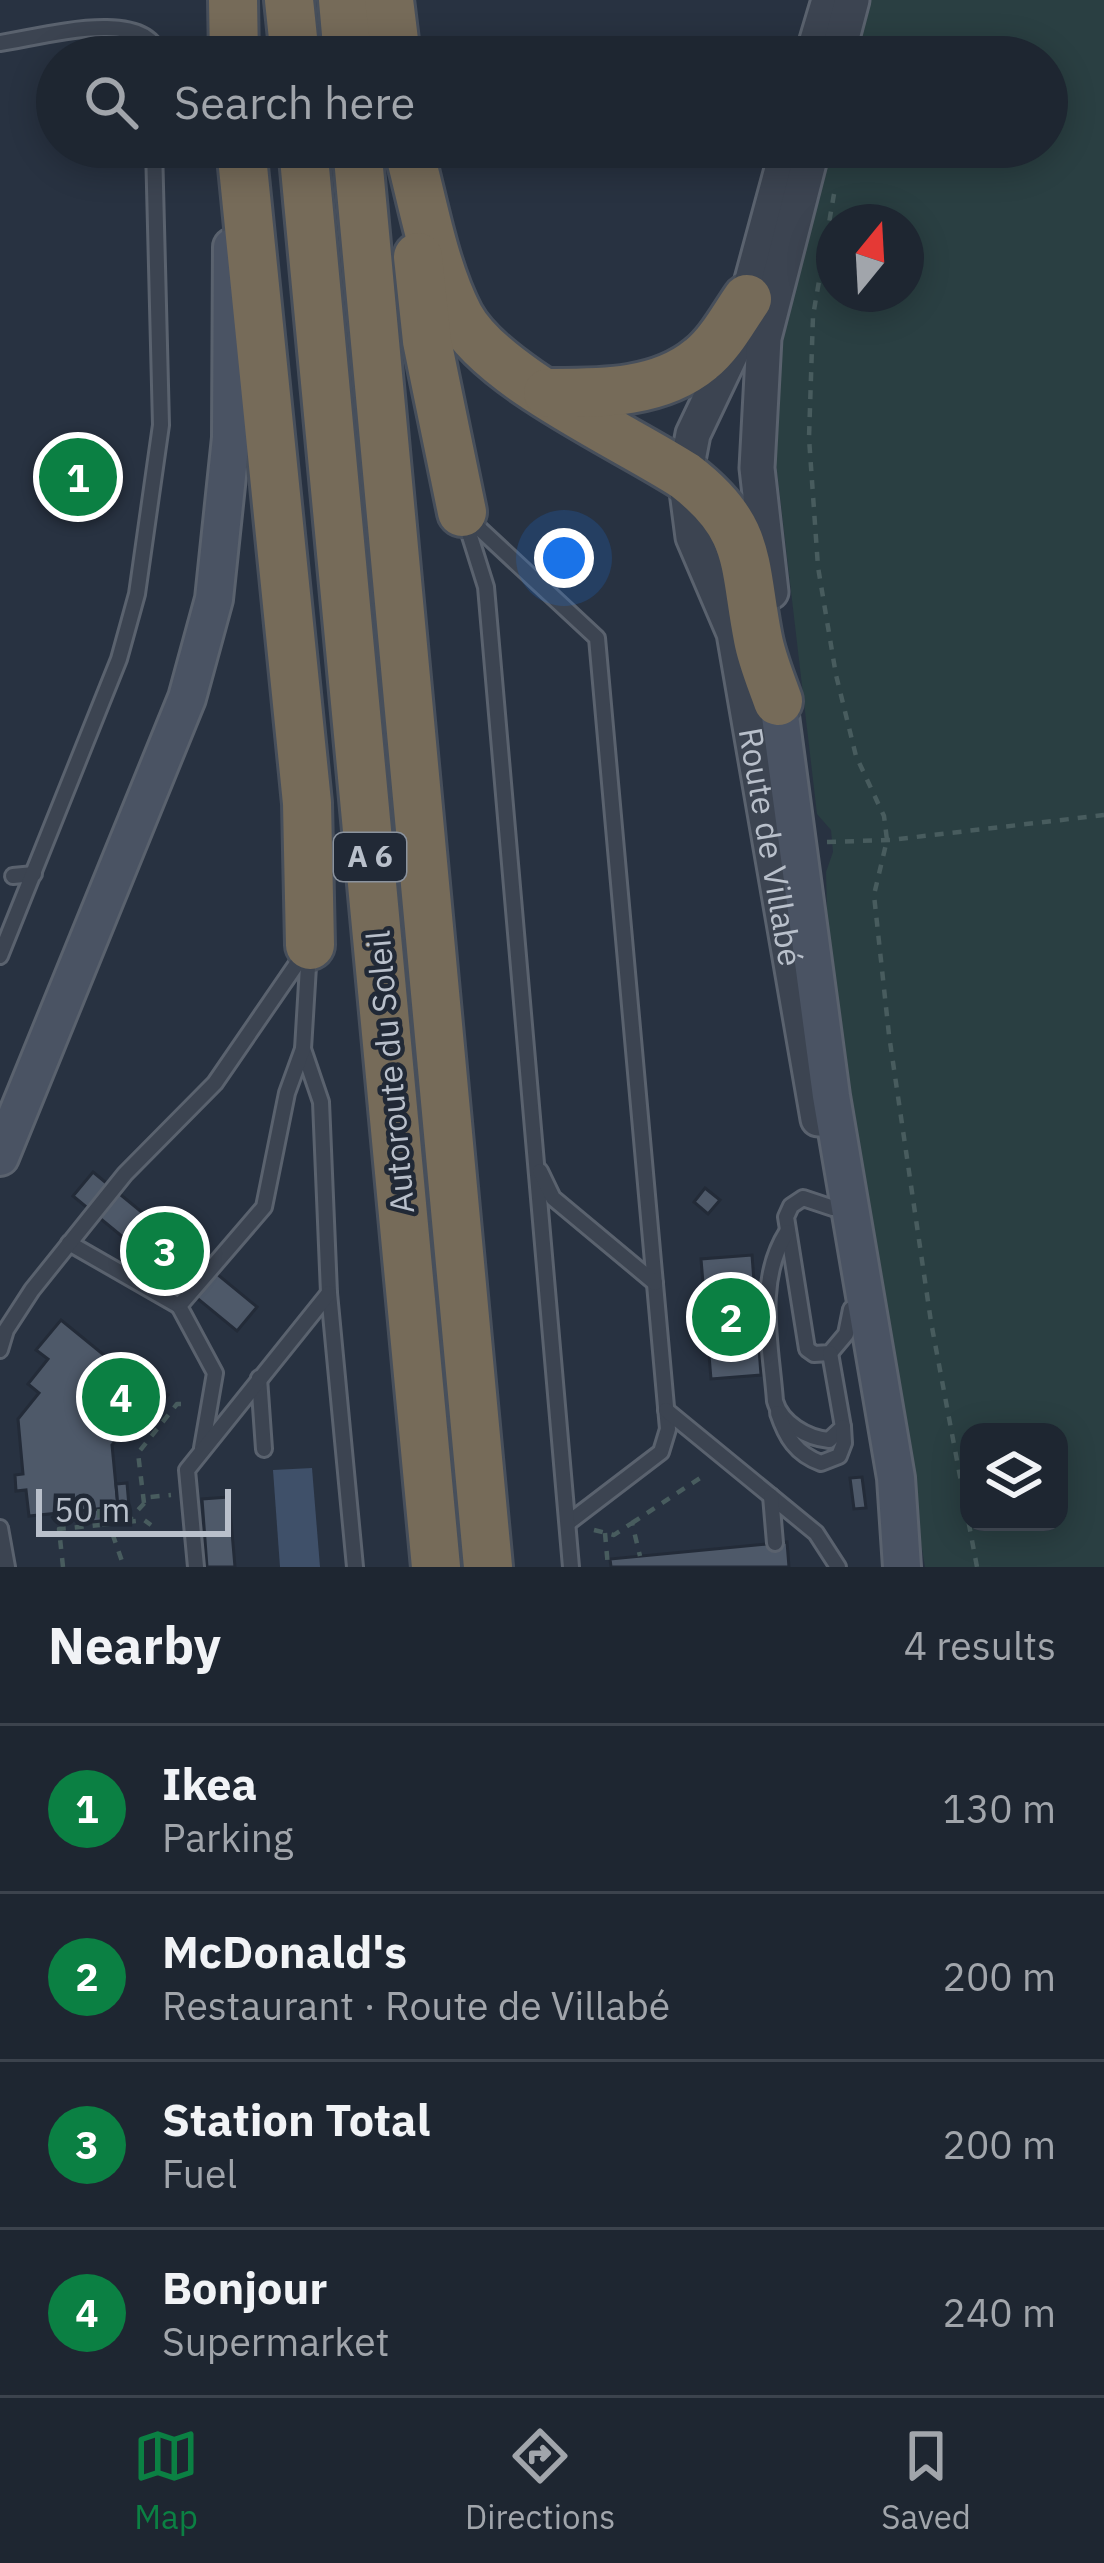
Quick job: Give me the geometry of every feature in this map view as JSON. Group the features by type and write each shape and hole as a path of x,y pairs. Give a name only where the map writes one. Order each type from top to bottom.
{"highway":[{"path":"233,0 234,36"},
{"path":"289,0 293,36"},
{"path":"343,0 346,36"},
{"path":"389,0 393,36"},
{"path":"240,168 307,803 310,945"},
{"name":"Autoroute du Soleil","path":"305,168 436,1567"},
{"name":"Autoroute du Soleil","path":"358,168 488,1567"},
{"path":"409,168 428,341 462,512"},
{"path":"413,168 449,292 461,320 481,346 510,371 711,496 739,539 747,563 758,644 778,701"},
{"path":"546,393 619,391 679,374 704,357 747,299"}],"main road":[{"path":"0,1156 187,698 214,599 231,438 237,168"},
{"name":"Route de Villabé","path":"778,701 831,1096 896,1478 901,1567"}],"street":[{"path":"822,29 851,0"},
{"name":"Route de Villabé","path":"782,168 734,350 693,434 685,476 693,537 734,633 879,1480 901,1567"},
{"name":"Route de Villabé","path":"778,701 776,635 757,468 758,410 764,338 808,168"}],"lane":[{"path":"54,36 120,27 146,36"},
{"path":"0,44 36,38"},
{"path":"17,41 18,59"},
{"path":"2,947 95,719 126,633 142,568 147,483 161,425 155,168"},
{"path":"462,512 486,586 537,1203 575,1525 571,1567"},
{"path":"462,512 597,638 668,1429 661,1452 575,1525"},
{"path":"124,570 142,568"},
{"path":"108,635 126,633"},
{"path":"74,722 95,719"},
{"path":"47,791 67,789"},
{"path":"13,876 34,874"},
{"path":"179,1306 264,1207 287,1093 303,1049 310,945"},
{"path":"0,1350 6,1330 32,1290 125,1174 215,1083 310,945"},
{"path":"303,1049 321,1102 329,1293 355,1567"},
{"path":"537,1162 553,1198 655,1283"},
{"path":"832,1208 803,1198 788,1212 804,1338 814,1354 830,1353 845,1334 851,1309"},
{"path":"787,1232 778,1245 766,1292 778,1413 797,1450 821,1463 839,1456 844,1443 830,1353"},
{"path":"69,1243 179,1306 215,1373 202,1448"},
{"path":"196,1567 187,1470 329,1293"},
{"path":"260,1378 264,1449"},
{"path":"666,1411 816,1533 835,1564"},
{"path":"778,1413 818,1439 836,1436 843,1426"},
{"path":"771,1496 775,1543"},
{"path":"0,1528 5,1563 22,1567"}],"path":[{"path":"835,188 813,316 809,438 818,567 836,675 856,756 884,817 886,840 874,895 889,1035 931,1322 976,1567"},
{"path":"797,847 1104,815"},
{"path":"144,1503 138,1453 177,1404 188,1406 202,1389"},
{"path":"575,1525 614,1535 700,1478"},
{"path":"126,1522 149,1497 172,1495"},
{"path":"99,1509 124,1567"},
{"path":"63,1567 59,1529 145,1520 151,1525"},
{"path":"632,1523 640,1556"},
{"path":"605,1533 608,1567"}],"green space":[{"path":"864,0 1104,0 1104,1567 925,1567 849,1116 828,952 826,872 833,852 831,830 817,814 773,437 784,314 822,168 1068,168 1068,36 855,36"}],"water":[{"path":"312,1468 320,1567 280,1567 273,1470"}],"building":[{"path":"93,1172 257,1307 237,1331 73,1196"},
{"path":"705,1188 720,1200 708,1214 694,1202"},
{"path":"752,1255 761,1375 711,1379 701,1259"},
{"path":"61,1320 153,1395 112,1445 118,1507 29,1516 26,1490 16,1491 15,1475 23,1474 18,1419 39,1393 28,1384 48,1359 36,1350"},
{"path":"119,1355 168,1395 141,1427 132,1420 153,1395 113,1362"},
{"path":"862,1477 866,1508 854,1509 850,1478"},
{"path":"127,1483 130,1518 91,1522 89,1510 118,1507 116,1484"},
{"path":"229,1497 235,1567 207,1567 202,1499"},
{"path":"787,1542 789,1567 611,1567 610,1559"}],"place":[{"name":"Ikea","path":"78,477"},
{"name":"Station Total","path":"165,1251"},
{"name":"McDonald's","path":"731,1317"},
{"name":"Bonjour","path":"121,1397"}]}
